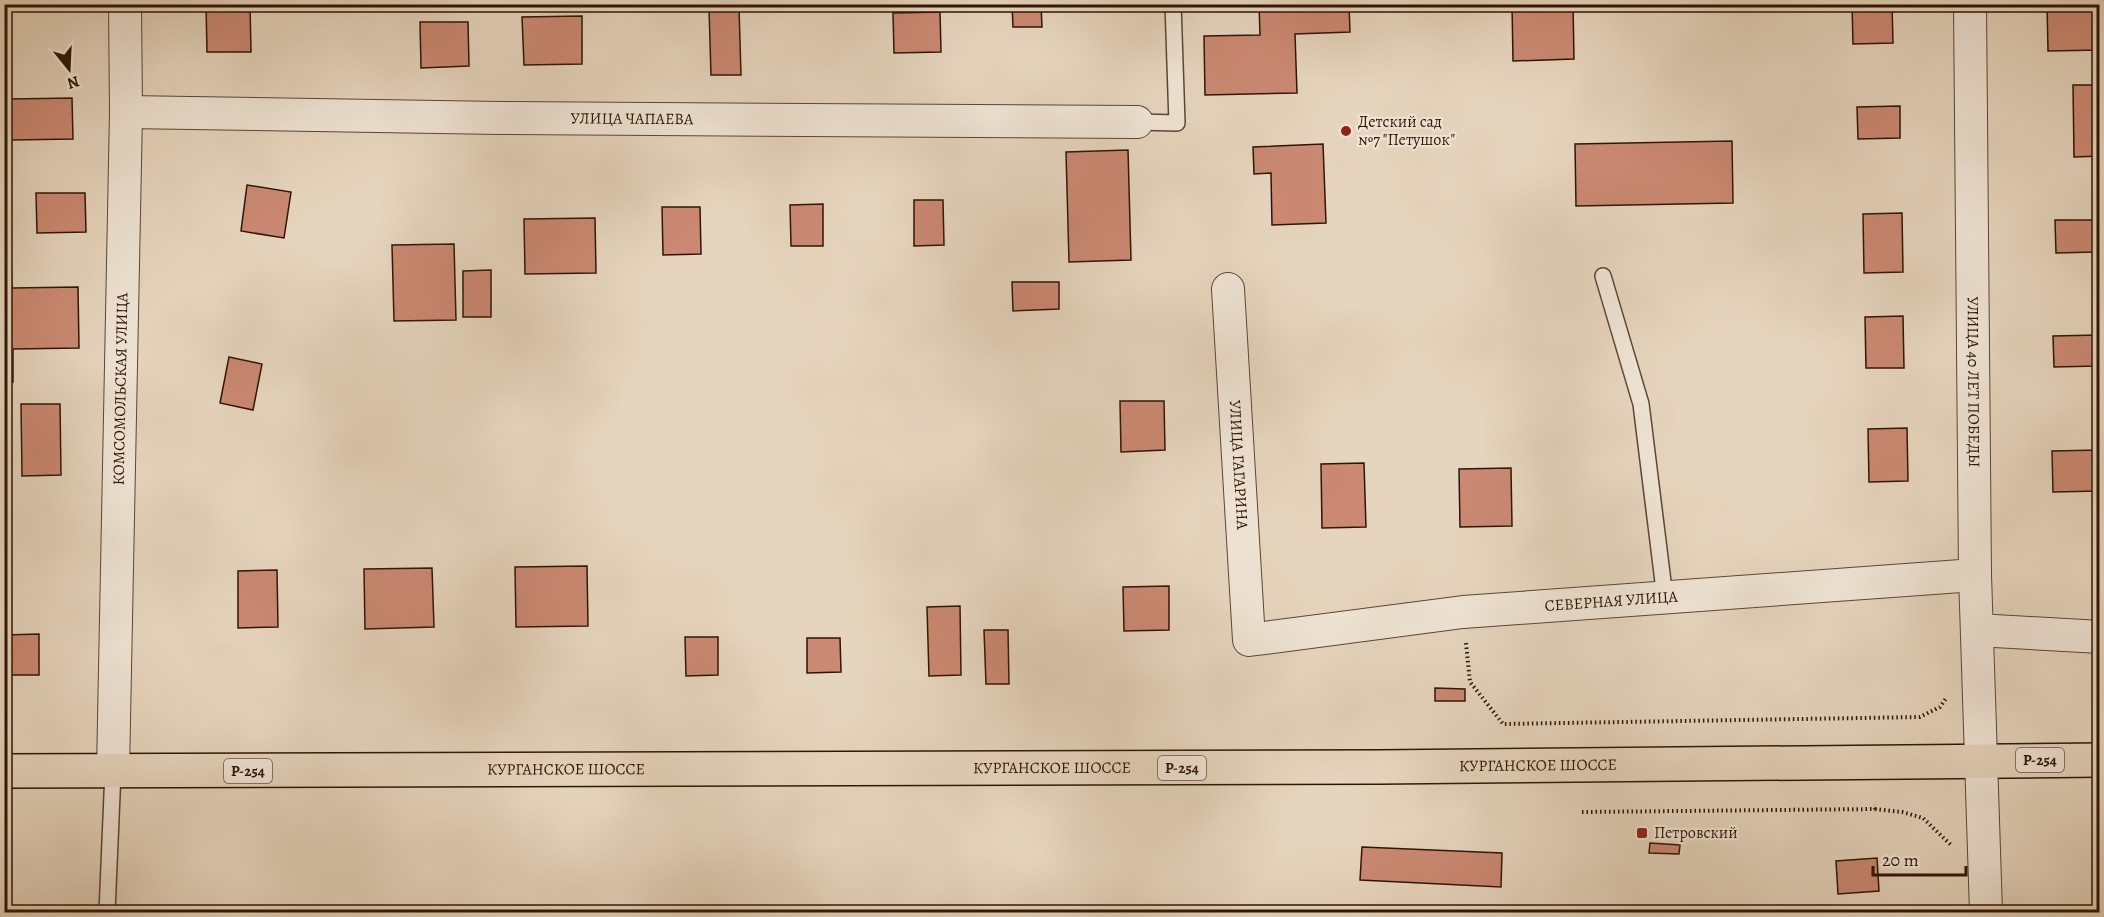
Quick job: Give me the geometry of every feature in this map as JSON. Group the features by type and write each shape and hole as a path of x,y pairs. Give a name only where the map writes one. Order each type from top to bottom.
{"main road":[{"name":"КУРГАНСКОЕ ШОССЕ","path":"4,771 1355,767 2100,760"}],"street":[{"name":"КОМСОМОЛЬСКАЯ УЛИЦА","path":"113,771 126,111 125,4"},
{"name":"УЛИЦА 40 ЛЕТ ПОБЕДЫ","path":"1970,4 1975,575 1986,898"},
{"name":"УЛИЦА ЧАПАЕВА","path":"126,111 511,118 1137,122"},
{"name":"УЛИЦА ГАГАРИНА","path":"1228,289 1248,640"},
{"name":"СЕВЕРНАЯ УЛИЦА","path":"1248,640 1463,612 1975,575"},
{"path":"1977,630 2100,637"}],"lane":[{"path":"1137,122 1177,123 1173,4"},
{"path":"1603,276 1641,404 1665,598"},
{"path":"106,912 113,771"}],"path":[{"path":"1463,612 1470,682 1503,724 1920,717 1940,707 1951,692"},
{"path":"1582,812 1875,807 1902,812 1923,818 1939,832 1986,898"}],"building":[{"path":"206,4 250,4 251,52 207,52"},
{"path":"1012,4 1041,4 1042,27 1013,27"},
{"path":"1259,4 1349,4 1350,32 1295,34 1297,93 1205,95 1204,36 1260,35"},
{"path":"1512,4 1573,4 1574,59 1513,61"},
{"path":"1852,4 1892,4 1893,43 1853,44"},
{"path":"2047,4 2100,4 2100,50 2048,51"},
{"path":"709,8 739,8 741,75 711,75"},
{"path":"940,12 941,52 894,53 893,13"},
{"path":"582,16 582,64 524,65 522,17"},
{"path":"420,22 468,22 469,66 421,68"},
{"path":"2073,85 2100,85 2100,156 2074,157"},
{"path":"72,98 73,139 11,140 10,99"},
{"path":"1900,106 1900,138 1858,139 1857,107"},
{"path":"1732,141 1733,203 1576,206 1575,144"},
{"path":"1323,144 1326,223 1272,225 1271,173 1254,174 1253,147"},
{"path":"1128,150 1131,260 1069,262 1066,152"},
{"path":"247,185 291,192 284,238 241,231"},
{"path":"36,193 85,193 86,232 37,233"},
{"path":"914,200 943,200 944,245 914,246"},
{"path":"823,204 823,246 791,246 790,205"},
{"path":"662,207 700,207 701,254 663,255"},
{"path":"1902,213 1903,272 1864,273 1863,214"},
{"path":"595,218 596,273 525,274 524,219"},
{"path":"2055,220 2093,220 2094,252 2056,253"},
{"path":"454,244 456,320 394,321 392,245"},
{"path":"4,264 11,264 12,288 78,287 79,348 13,349 13,382 4,382"},
{"path":"491,270 491,317 463,317 463,271"},
{"path":"1012,282 1059,282 1059,309 1013,311"},
{"path":"1903,316 1904,368 1866,368 1865,317"},
{"path":"2098,335 2098,366 2054,367 2053,336"},
{"path":"229,357 262,364 253,410 220,403"},
{"path":"1120,401 1164,401 1165,450 1121,452"},
{"path":"21,404 60,404 61,475 22,476"},
{"path":"1907,428 1908,481 1869,482 1868,429"},
{"path":"2100,450 2100,491 2053,492 2052,451"},
{"path":"1364,463 1366,527 1322,528 1321,464"},
{"path":"1511,468 1512,526 1460,527 1459,469"},
{"path":"587,566 588,626 516,627 515,567"},
{"path":"432,568 434,627 365,629 364,569"},
{"path":"277,570 278,627 238,628 238,571"},
{"path":"1169,586 1169,630 1124,631 1123,587"},
{"path":"960,606 961,675 929,676 927,607"},
{"path":"984,630 1008,630 1009,684 986,684"},
{"path":"39,634 39,675 4,675 4,635"},
{"path":"685,637 718,637 718,675 686,676"},
{"path":"807,638 840,638 841,672 807,673"},
{"path":"1435,688 1465,689 1465,701 1435,701"},
{"path":"1650,843 1680,845 1679,854 1649,853"},
{"path":"1362,847 1502,853 1501,887 1360,880"},
{"path":"1877,858 1879,891 1838,894 1836,861"}],"place":[{"name":"Детский сад №7 \"Петушок\"","path":"1346,131"},
{"name":"Петровский","path":"1642,833"}]}
